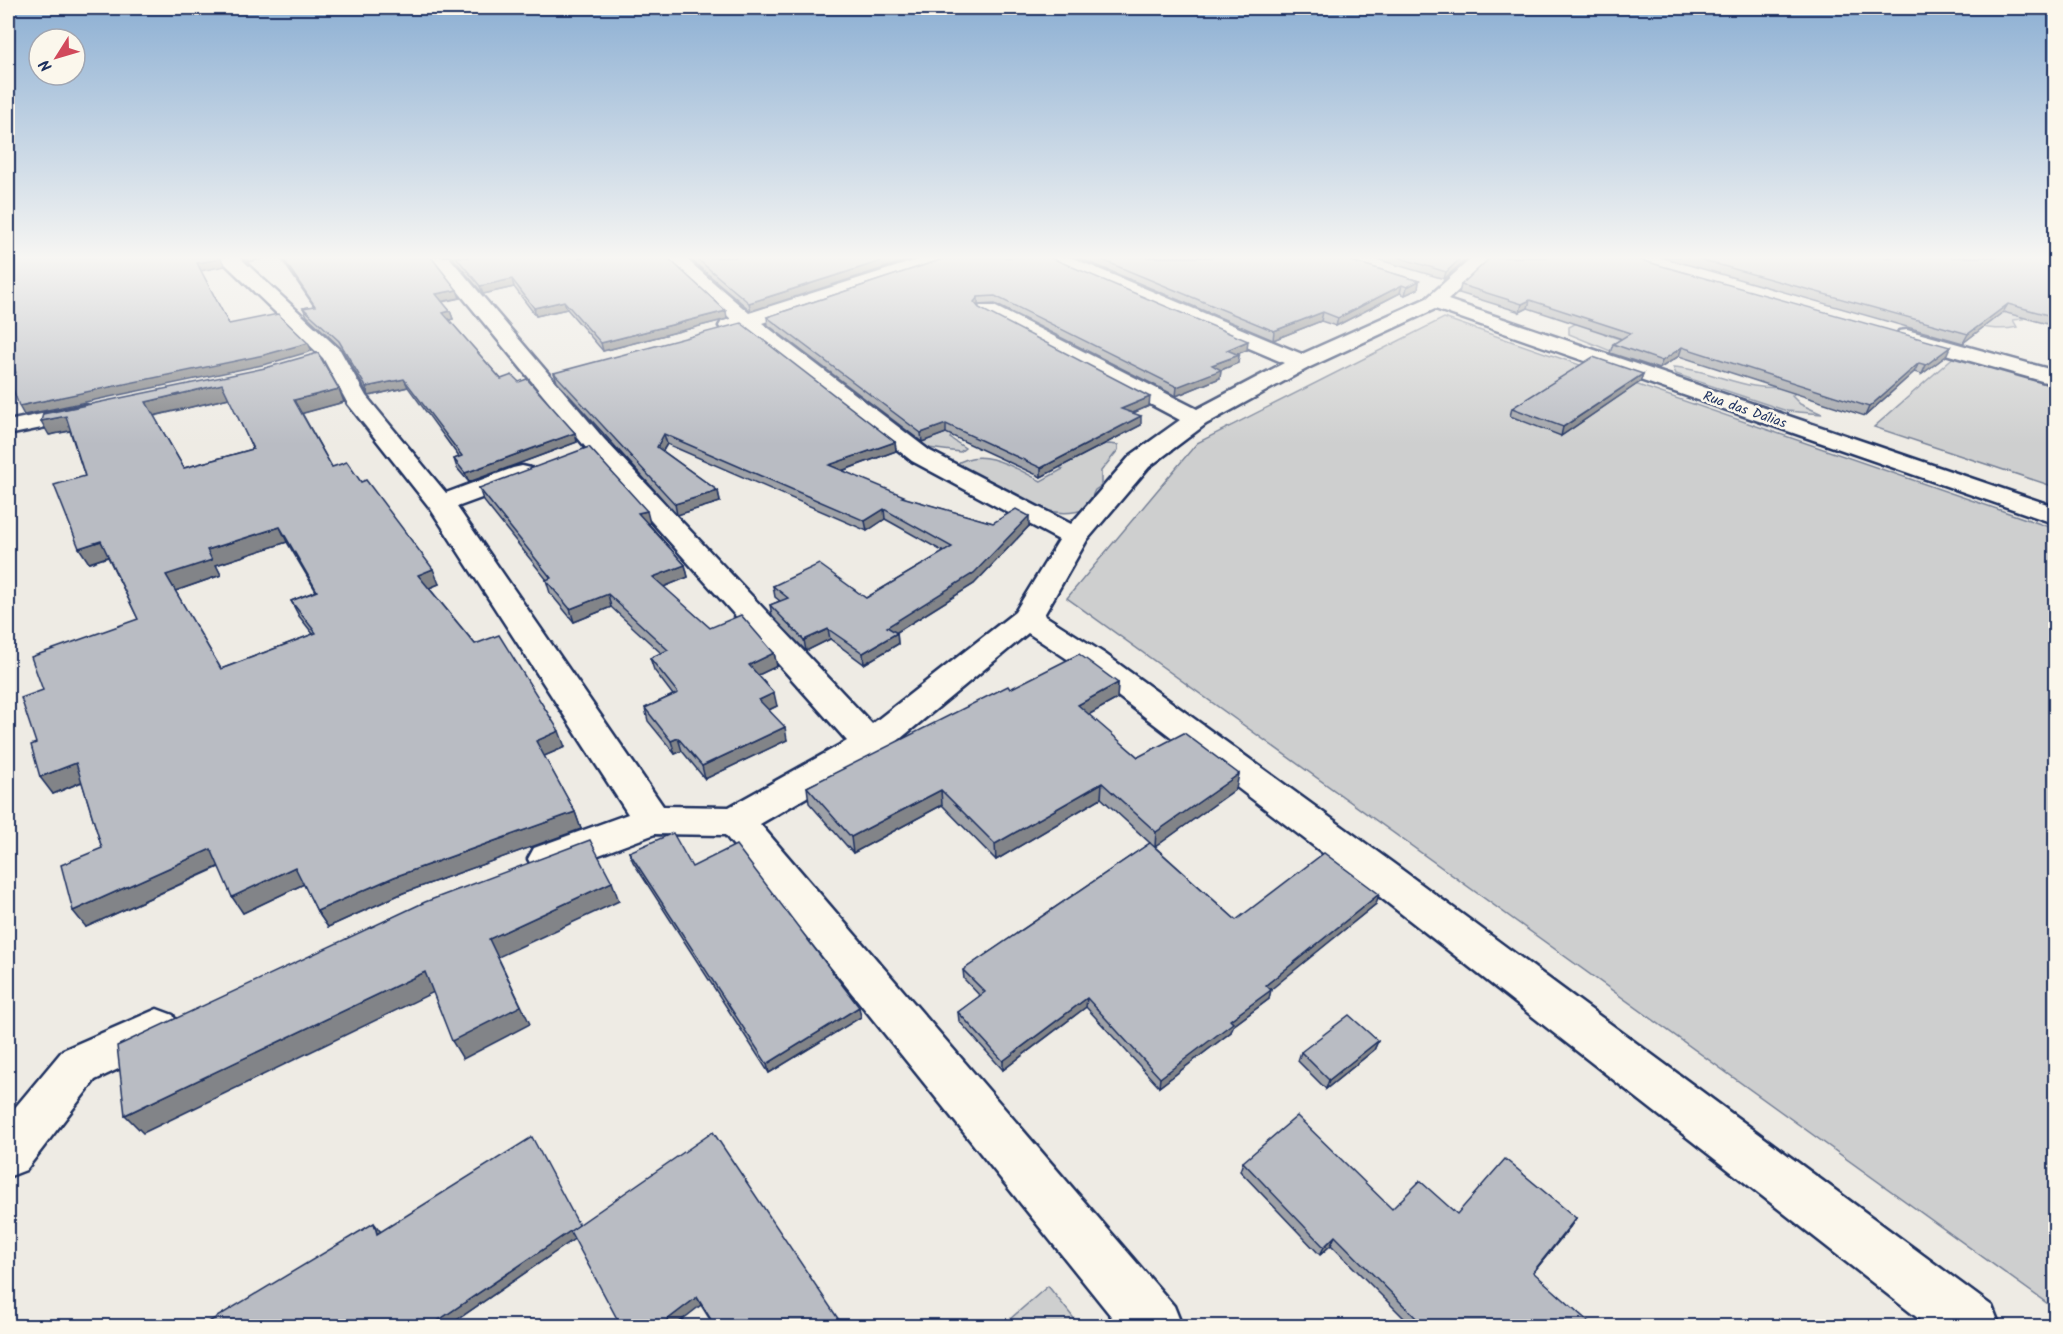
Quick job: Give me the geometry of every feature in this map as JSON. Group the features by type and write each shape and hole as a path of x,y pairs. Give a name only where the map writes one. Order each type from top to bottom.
{"street":[{"path":"285,319 356,399 441,504 652,820"},
{"path":"497,319 548,375 586,451 870,744"},
{"path":"744,319 921,456 1075,537"},
{"path":"714,331 755,319"},
{"path":"1005,319 1197,419"},
{"path":"1200,319 1302,362"},
{"path":"519,870 652,820 735,821 870,744 1027,618 1075,537 1140,461 1197,419 1383,319"},
{"name":"Rua das Dálias","path":"1514,319 2055,516"},
{"path":"1887,330 2055,378"},
{"path":"8,428 111,406"},
{"path":"441,504 541,467"},
{"path":"1027,618 1093,661 1371,867 1972,1326"},
{"path":"735,821 1154,1326"},
{"path":"8,1153 79,1065 185,1016"}],"shaded area":[{"path":"1442,319 1448,319 2055,529 2055,1309 1067,598 1197,443"},
{"path":"1584,319 1595,319 1605,334 1634,344 1642,364 1569,334 1569,327"},
{"path":"1957,319 2020,319 2013,320 2017,327 2002,329"},
{"path":"1958,353 2055,381 2055,487 1874,427"},
{"path":"1673,367 1759,387 1789,386 1795,393 1792,396 1800,404 1822,414 1787,411 1676,374"},
{"path":"926,405 953,434 950,438 965,448 960,452 920,447 887,418"},
{"path":"1118,445 1118,450 1101,471 1101,486 1095,490 1086,509 1072,512 1059,512 1034,506 955,465 966,459 988,458 1010,465 1041,481 1063,469 1028,451"},
{"path":"1048,1286 1080,1326 1002,1326"}],"building":[{"path":"8,319 227,319 229,324 252,319 283,319 308,343 264,355 19,406 8,375 16,373 8,347"},
{"path":"315,319 448,319 501,379 512,375 519,382 527,379 575,433 465,473 454,459 462,456 404,379 366,387 339,341"},
{"path":"580,319 694,319 601,343"},
{"path":"770,319 1001,319 1150,397 1121,409 1141,416 1041,468 946,424 921,433"},
{"path":"1042,319 1196,319 1248,341 1227,350 1239,355 1212,365 1221,370 1177,387"},
{"path":"1246,319 1304,319 1274,331"},
{"path":"1589,319 1851,319 1950,347 1926,365 1919,363 1869,407 1682,347 1662,361 1613,344 1631,333"},
{"path":"1915,319 1988,319 1968,334"},
{"path":"741,323 895,442 829,465 904,496 902,497 993,523 1016,509 1029,516 974,573 887,627 897,633 863,653 828,629 804,640 770,605 788,598 773,586 819,564 866,598 952,547 884,509 865,521 664,434 657,447 718,491 675,504 554,373"},
{"path":"318,353 339,389 294,400 332,467 347,462 361,482 366,480 433,569 418,575 475,644 499,635 559,731 536,741 575,812 394,877 317,911 295,867 232,897 211,849 73,911 61,865 102,848 76,763 40,777 31,745 36,743 21,698 43,690 31,657 138,619 101,541 79,548 54,485 85,476 66,416 41,421 43,414 265,368","holes":["222,384 253,449 184,468 146,402","280,527 317,591 291,601 316,633 221,669 166,575 212,560 207,550"]},
{"path":"1593,357 1643,374 1563,427 1512,408"},
{"path":"589,447 647,511 638,513 685,565 653,577 710,628 741,615 774,653 749,665 774,693 759,700 785,727 702,766 678,738 671,741 645,708 678,693 650,658 668,650 608,594 570,609 546,580 551,578 479,488"},
{"path":"1079,654 1118,683 1078,705 1138,757 1184,733 1239,774 1156,832 1102,783 995,844 941,790 851,837 807,787 1008,686 1010,689"},
{"path":"673,833 692,867 736,845 859,1007 767,1064 629,852"},
{"path":"590,840 612,882 489,939 521,1006 452,1041 425,972 125,1115 117,1046 425,902"},
{"path":"1150,843 1236,920 1324,853 1379,894 1266,985 1271,990 1230,1020 1233,1023 1160,1078 1087,998 1003,1061 958,1012 985,992 963,970"},
{"path":"1349,1015 1378,1041 1329,1080 1301,1052"},
{"path":"1297,1116 1392,1209 1420,1181 1457,1214 1505,1159 1576,1218 1533,1272 1593,1326 1424,1326 1335,1236 1324,1247 1243,1162"},
{"path":"713,1132 843,1326 715,1326 697,1297 659,1326 621,1326 570,1231"},
{"path":"532,1137 579,1225 430,1326 202,1326 374,1223 377,1234"}]}
